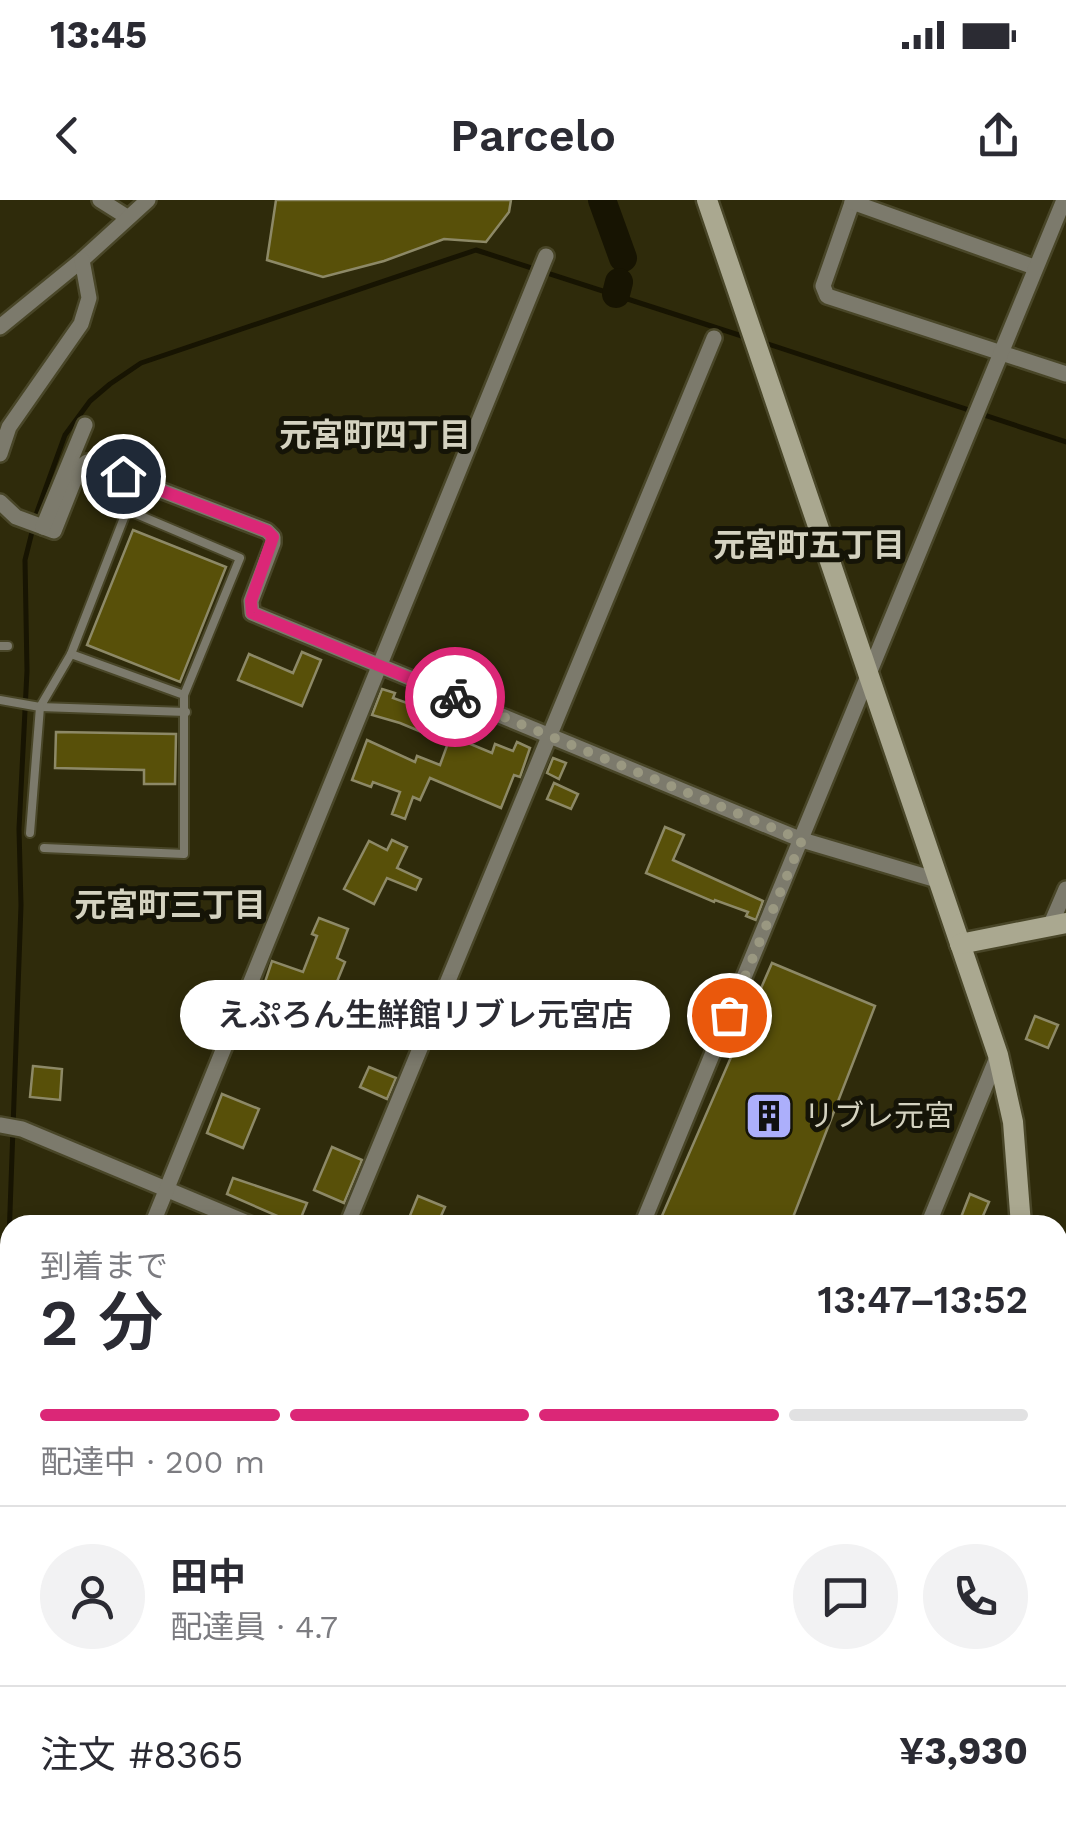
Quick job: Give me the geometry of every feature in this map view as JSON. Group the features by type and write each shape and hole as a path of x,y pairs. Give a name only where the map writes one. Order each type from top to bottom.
{"street":[{"path":"100,200 127,217"},
{"path":"0,327 148,200"},
{"path":"708,200 998,1055 1013,1122 1020,1215"},
{"path":"646,1215 1064,200"},
{"path":"1034,267 852,201 822,286 827,296 1066,374"},
{"path":"156,1215 546,256"},
{"path":"0,454 10,427 81,324 89,298 82,260"},
{"path":"352,1215 714,338"},
{"path":"43,527 84,425"},
{"path":"0,502 7,511 54,531 79,468 87,462 267,531 273,537 272,544 251,601 252,613 802,840 937,880"},
{"path":"960,944 1058,924 1066,889"},
{"path":"932,1215 998,1055"},
{"path":"1,1125 22,1129 228,1215"}],"lane":[{"path":"30,834 40,707 71,654 127,510 240,558 184,695 184,854 44,848"},
{"path":"71,654 184,695"},
{"path":"0,700 40,707 186,712"}],"building":[{"path":"276,200 511,200 509,212 486,242 444,239 384,261 323,277 267,260"},
{"path":"133,530 226,567 180,682 87,645"},
{"path":"302,652 321,660 302,706 238,680 249,654 293,673"},
{"path":"382,689 395,693 393,698 418,707 420,703 435,708 431,719 453,728 459,712 477,718 468,743 492,753 495,744 513,751 517,742 530,748 520,777 514,775 501,808 430,778 420,800 413,797 405,819 392,814 400,792 373,782 371,787 352,780 367,740 415,762 417,756 440,765 448,743 372,715"},
{"path":"56,732 176,734 175,784 144,784 144,770 55,768"},
{"path":"553,758 566,763 559,779 547,773"},
{"path":"554,783 578,794 571,809 547,799"},
{"path":"665,827 684,835 673,860 763,901 756,920 746,916 748,912 646,873"},
{"path":"392,840 407,847 397,868 421,879 416,890 387,878 374,904 344,889 369,841 387,850"},
{"path":"319,918 348,929 337,958 345,962 336,984 350,989 340,1018 262,991 272,961 303,972 317,936 312,934"},
{"name":"リブレ元宮","path":"772,963 875,1006 794,1215 662,1215"},
{"path":"1035,1016 1058,1025 1048,1048 1026,1039"},
{"path":"33,1066 62,1069 60,1100 30,1097"},
{"path":"369,1067 396,1078 387,1099 360,1087"},
{"path":"222,1094 259,1109 243,1148 207,1133"},
{"path":"332,1147 362,1160 344,1203 314,1190"},
{"path":"233,1178 307,1203 302,1215 275,1215 227,1194"},
{"path":"970,1194 989,1202 983,1215 962,1215"},
{"path":"418,1196 445,1207 441,1215 410,1215"}],"waterway":[{"path":"602,200 623,258"},
{"path":"10,1215 21,905 19,829 27,671 25,560 37,512 65,435 90,401 141,363 476,250 745,337"},
{"path":"616,294 619,282"},
{"path":"765,343 1066,442"}],"way so far":[{"path":"455,697 802,840 729,1015"}],"place":[{"name":"えぷろん生鮮館リブレ元宮店","path":"729,1015"},
{"name":"リブレ元宮","path":"769,1116"}],"district":[{"name":"元宮町四丁目","path":"375,435"},
{"name":"元宮町五丁目","path":"809,545"},
{"name":"元宮町三丁目","path":"170,905"}],"route":[{"path":"123,476 267,531 273,537 251,601 252,613 455,697"}]}
